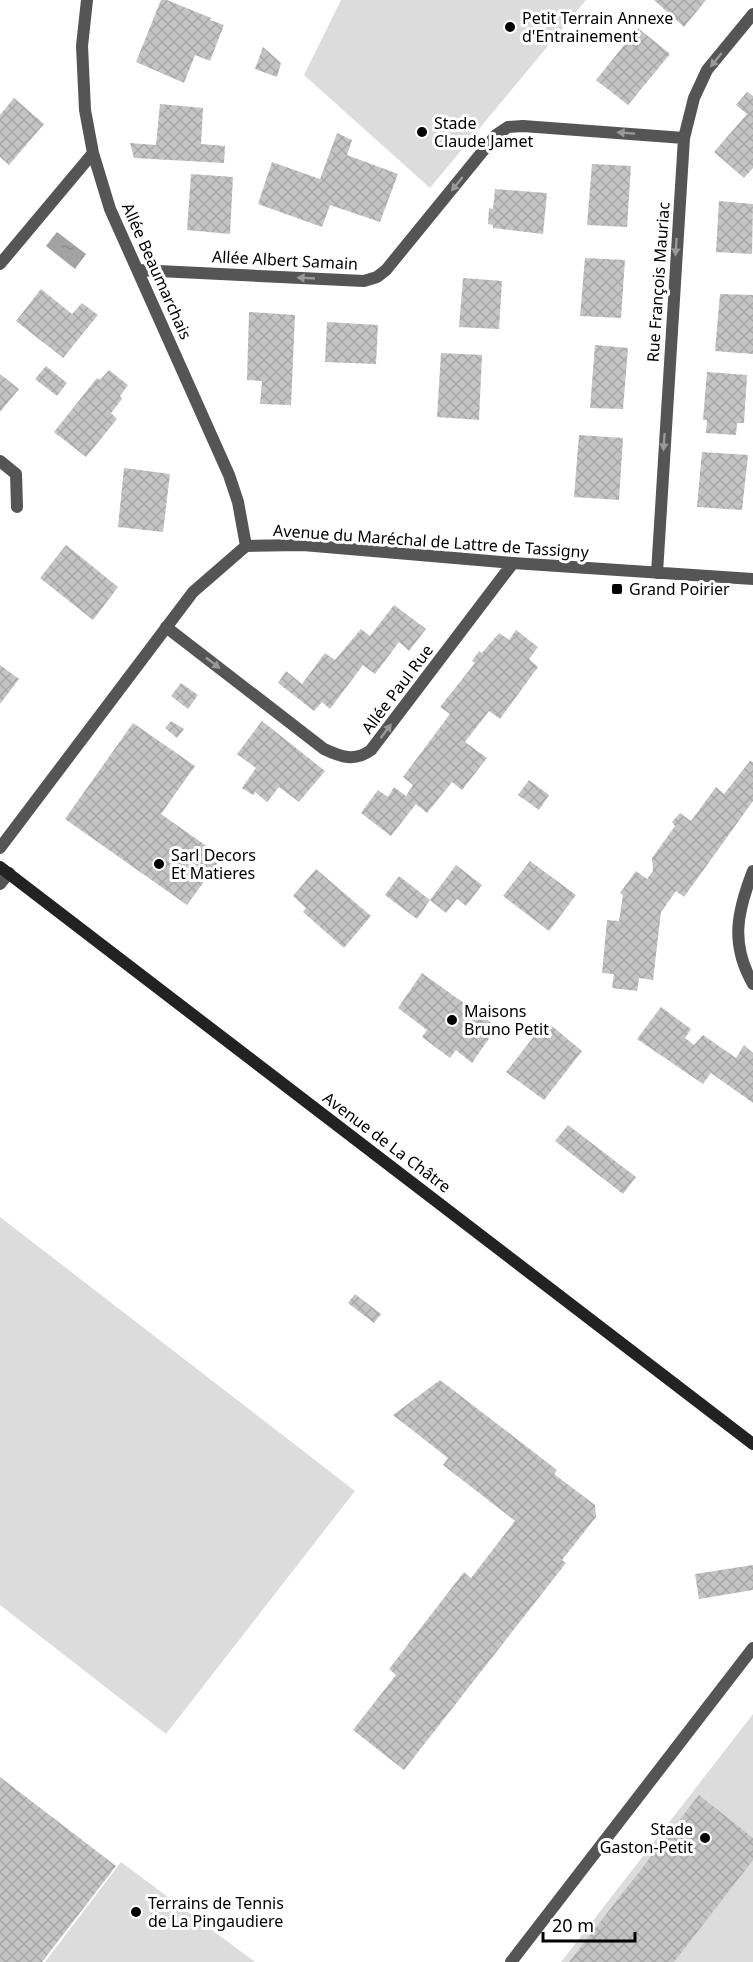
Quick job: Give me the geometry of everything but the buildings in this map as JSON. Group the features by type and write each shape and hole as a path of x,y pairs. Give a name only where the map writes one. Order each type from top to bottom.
{"main road":[{"name":"Avenue de La Châtre","path":"4,870 753,1444"}],"street":[{"name":"Allée Beaumarchais","path":"87,0 82,46 85,110 93,153 110,209 229,475 238,502 246,546"},
{"name":"Rue François Mauriac","path":"657,573 684,138 694,98 707,70 753,14"},
{"name":"Allée Albert Samain","path":"138,270 364,281 377,277 386,270 496,135 508,127 523,126 684,138"},
{"path":"0,264 93,153"},
{"path":"0,461 16,474 17,507"},
{"name":"Avenue du Maréchal de Lattre de Tassigny","path":"246,546 303,545 513,563 753,579"},
{"path":"0,848 193,592 246,546"},
{"name":"Allée Paul Rue","path":"166,627 324,749 342,757 361,757 371,750 513,563"},
{"path":"0,884 4,870"},
{"path":"753,871 743,896 737,934 744,968 753,984"},
{"path":"511,1962 753,1648"}],"shaded area":[{"name":"Stade Claude Jamet","path":"341,0 586,0 430,188 304,75"},
{"path":"0,1217 355,1491 166,1734 0,1605"},
{"name":"Stade Gaston-Petit","path":"753,1714 753,1962 561,1962"},
{"name":"Terrains de Tennis de La Pingaudiere","path":"121,1862 255,1962 45,1962"}],"water":[{"path":"57,232 86,254 75,269 46,246"}],"place":[{"name":"Petit Terrain Annexe d'Entrainement","path":"510,27"},
{"name":"Stade Claude Jamet","path":"422,132"},
{"name":"Grand Poirier","path":"617,589"},
{"name":"Sarl Decors Et Matieres","path":"159,864"},
{"name":"Maisons Bruno Petit","path":"452,1020"},
{"name":"Stade Gaston-Petit","path":"705,1838"},
{"name":"Terrains de Tennis de La Pingaudiere","path":"136,1912"}]}
